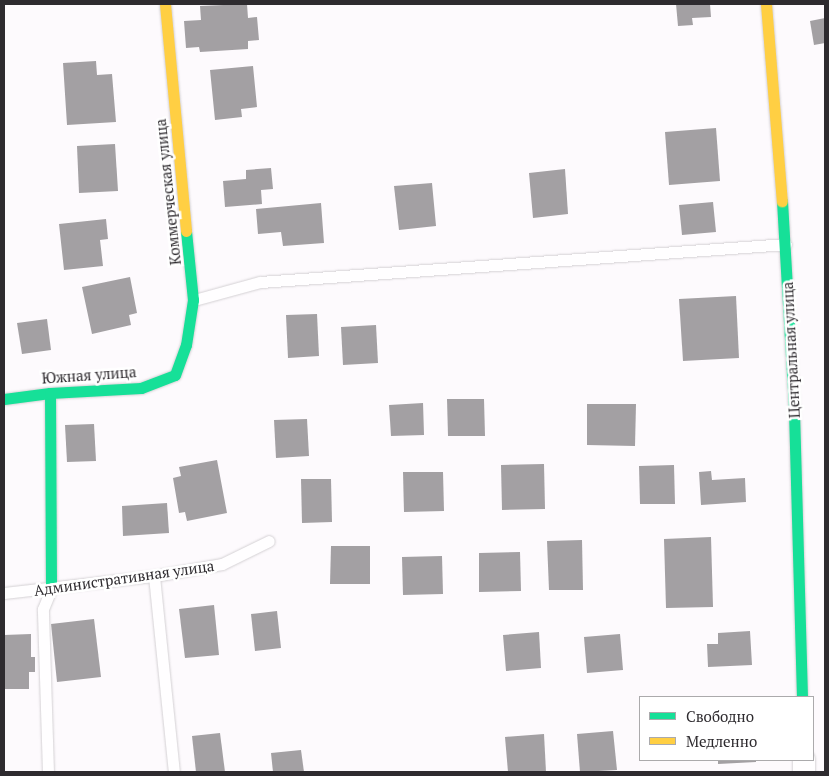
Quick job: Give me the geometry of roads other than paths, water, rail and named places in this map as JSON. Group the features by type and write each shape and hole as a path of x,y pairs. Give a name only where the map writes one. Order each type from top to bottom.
{"street":[{"name":"Коммерческая улица","path":"165,4 194,300 186,345 175,374"},
{"name":"Центральная улица","path":"766,4 786,244 794,411 802,696"},
{"name":"Южная улица","path":"4,399 50,393 141,388 175,374"},
{"path":"50,393 51,589"}],"lane":[{"path":"194,300 260,282 786,244"},
{"name":"Административная улица","path":"4,594 154,576 222,564 270,541"},
{"path":"154,576 174,772"},
{"path":"48,772 44,609 51,589"}]}
